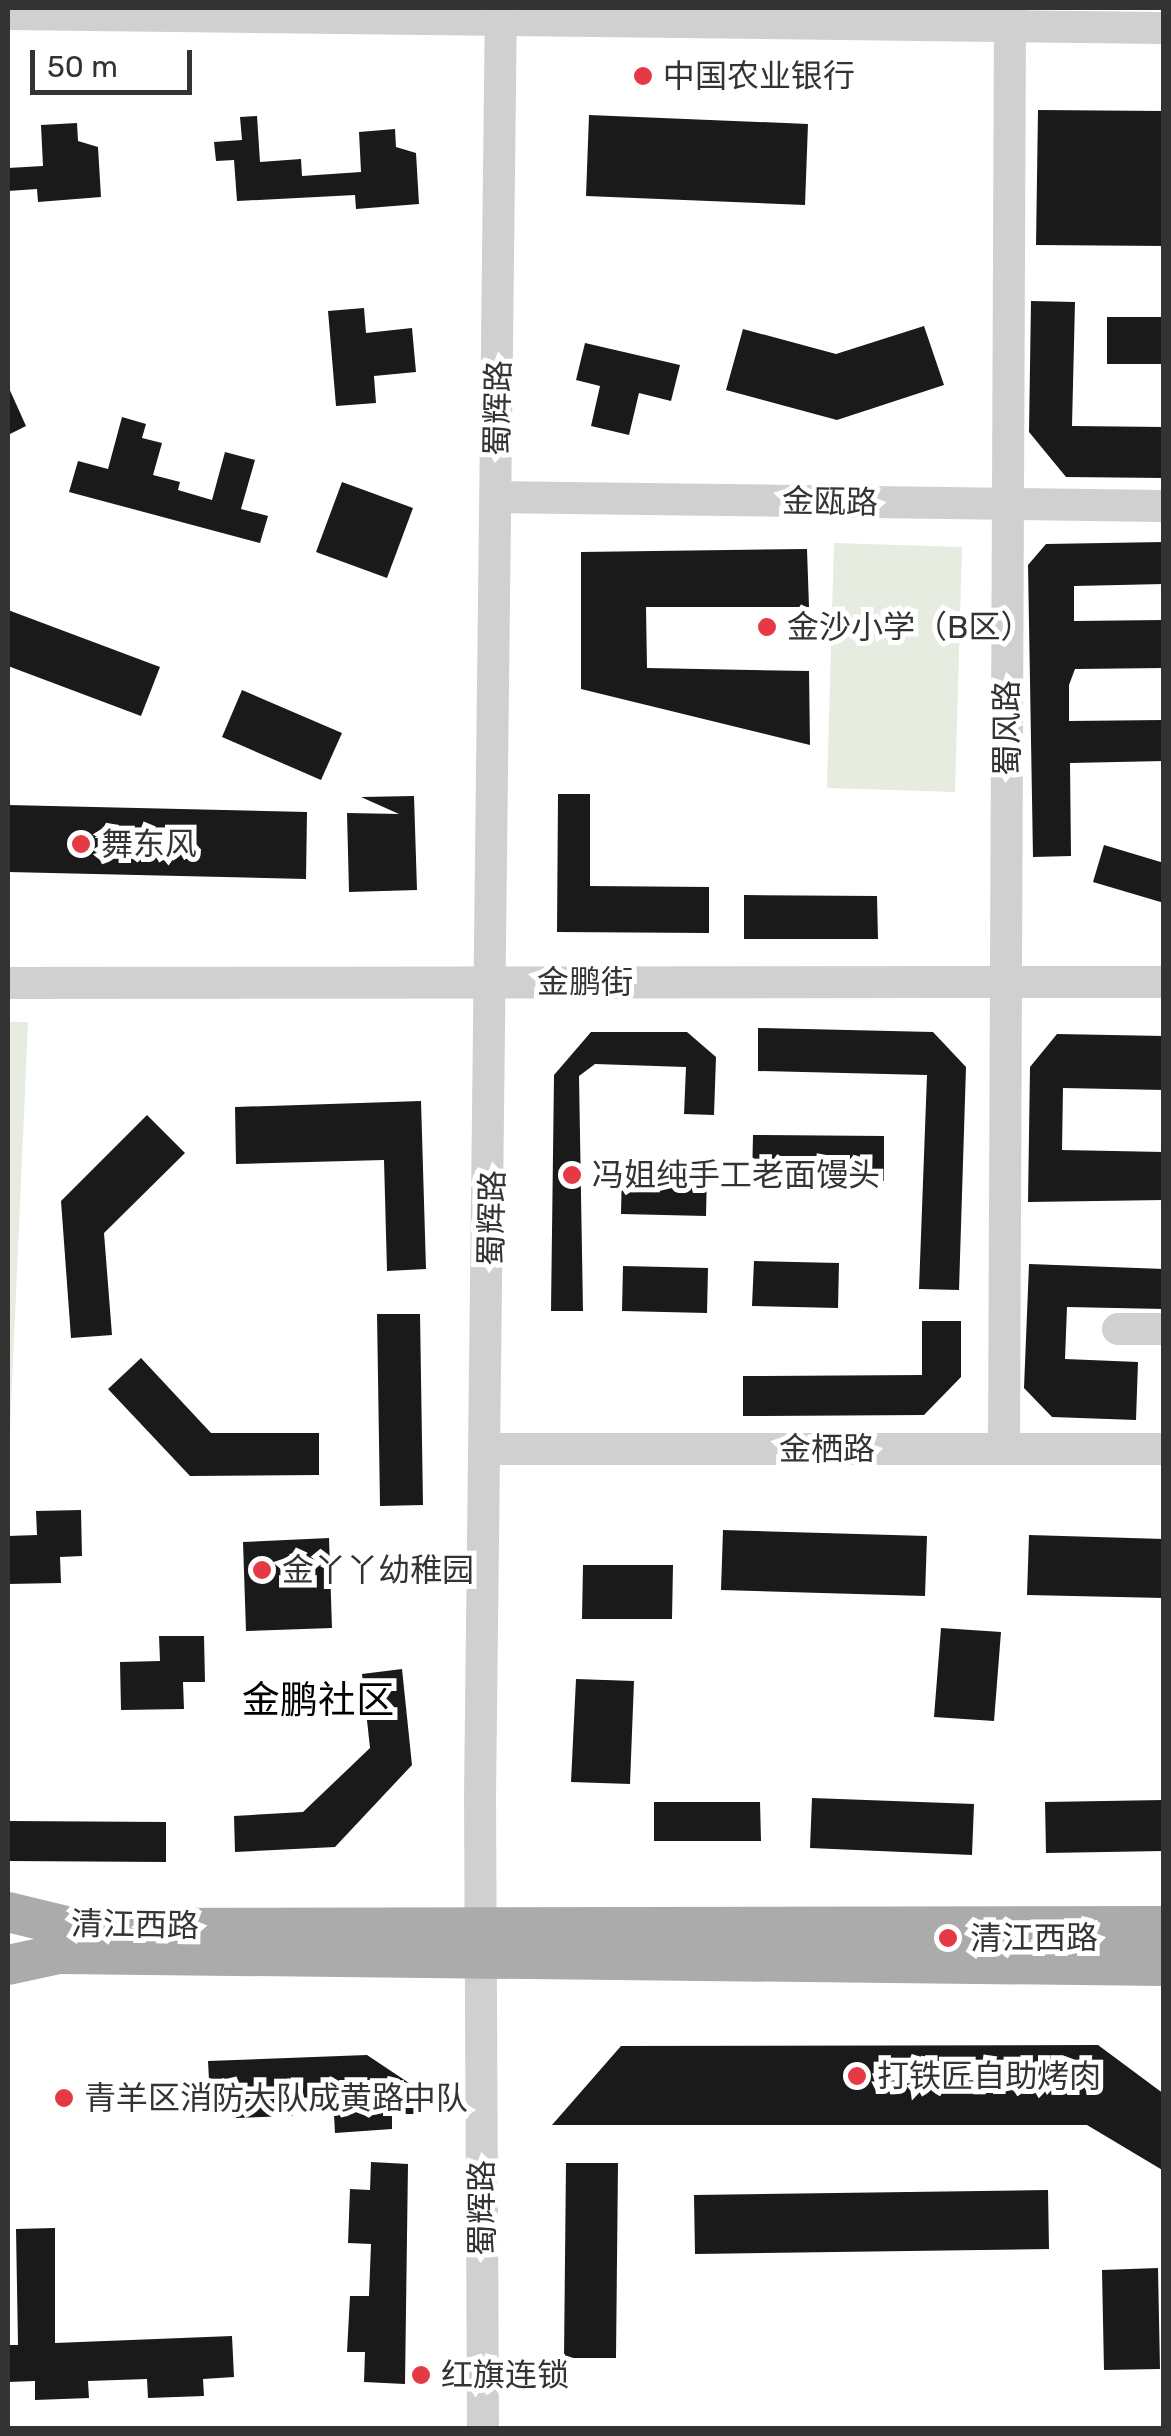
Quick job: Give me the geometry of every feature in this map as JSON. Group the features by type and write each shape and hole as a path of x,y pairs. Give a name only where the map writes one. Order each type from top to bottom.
{"main road":[{"name":"清江西路","path":"8,1912 66,1941"},
{"name":"清江西路","path":"481,1943 1164,1926"},
{"path":"8,1927 66,1941"},
{"name":"清江西路","path":"8,1965 66,1941 481,1943 1164,1966"},
{"path":"8,1956 66,1941"}],"street":[{"path":"8,14 502,12 1010,17 1164,28"},
{"name":"蜀辉路","path":"483,2428 481,1943 490,1449 502,12"},
{"name":"蜀风路","path":"1004,1449 1010,17"},
{"name":"金瓯路","path":"497,498 1164,506"},
{"name":"金鹏街","path":"8,983 1164,982"},
{"path":"1118,1329 1164,1329"},
{"name":"金栖路","path":"490,1449 1164,1449"}],"shaded area":[{"path":"834,543 962,547 955,792 827,788"},
{"path":"8,1022 28,1022 8,1474"}],"building":[{"path":"1038,110 1164,111 1164,246 1036,245"},
{"path":"589,115 808,124 805,205 586,196"},
{"path":"257,116 260,162 301,159 302,176 361,172 359,132 395,129 396,147 416,153 419,204 356,209 355,195 237,201 234,160 216,161 214,142 242,140 240,117"},
{"path":"77,123 78,141 98,147 101,197 38,202 37,189 8,191 8,168 43,166 41,125"},
{"path":"1031,301 1075,302 1072,426 1164,427 1164,478 1066,477 1029,432"},
{"path":"364,308 366,333 412,328 416,372 374,376 376,403 336,406 328,311"},
{"path":"1107,317 1164,317 1164,364 1107,364"},
{"path":"924,326 944,385 837,420 726,390 743,329 836,354"},
{"path":"585,343 680,365 671,401 639,393 629,435 591,426 600,386 576,380"},
{"path":"8,386 26,426 8,435"},
{"path":"122,417 146,424 142,438 162,443 153,475 180,482 178,490 212,500 225,452 255,460 241,509 268,516 260,543 69,492 78,461 108,469"},
{"path":"342,482 413,508 387,578 316,552"},
{"path":"1164,542 1164,584 1074,586 1074,621 1164,620 1164,668 1075,669 1069,685 1069,721 1164,720 1164,761 1070,763 1071,856 1033,857 1028,565 1046,544"},
{"path":"807,549 809,607 646,607 647,668 809,671 810,745 581,689 581,552"},
{"path":"8,610 160,667 141,716 8,666"},
{"path":"242,690 342,733 321,780 222,737"},
{"path":"558,794 590,794 590,886 709,887 709,933 557,932"},
{"path":"414,796 417,890 349,892 347,813 399,814 361,797"},
{"path":"8,805 307,812 306,879 8,872"},
{"path":"1104,845 1164,863 1164,903 1093,882"},
{"path":"744,895 877,896 878,939 744,939"},
{"path":"758,1028 933,1032 966,1067 959,1290 919,1289 927,1075 758,1071"},
{"path":"591,1032 687,1032 716,1057 714,1115 684,1114 686,1067 595,1064 579,1076 583,1311 551,1311 554,1075"},
{"path":"1057,1034 1164,1036 1164,1090 1063,1088 1062,1150 1164,1152 1164,1200 1028,1202 1030,1067"},
{"path":"421,1101 426,1269 387,1271 384,1160 236,1164 235,1107"},
{"path":"147,1115 185,1153 104,1233 112,1335 71,1338 61,1201"},
{"path":"753,1135 884,1136 884,1181 752,1180"},
{"path":"622,1169 707,1171 706,1216 621,1214"},
{"path":"754,1261 839,1263 838,1308 752,1306"},
{"path":"1029,1264 1164,1269 1164,1309 1067,1307 1065,1359 1138,1362 1136,1420 1052,1417 1024,1388"},
{"path":"623,1266 708,1268 707,1313 622,1311"},
{"path":"377,1314 420,1314 423,1505 380,1506"},
{"path":"922,1321 961,1321 961,1377 924,1415 743,1416 743,1376 922,1375"},
{"path":"141,1358 211,1433 319,1433 319,1475 190,1476 108,1389"},
{"path":"81,1510 82,1556 60,1557 61,1583 8,1584 8,1536 37,1535 36,1511"},
{"path":"723,1530 927,1536 925,1596 721,1590"},
{"path":"1029,1535 1164,1539 1164,1598 1027,1595"},
{"path":"329,1538 332,1628 246,1631 243,1542"},
{"path":"583,1565 673,1565 672,1619 582,1619"},
{"path":"941,1628 1001,1632 994,1721 934,1717"},
{"path":"159,1636 204,1636 205,1682 183,1682 184,1709 121,1710 120,1662 160,1661"},
{"path":"402,1669 412,1765 335,1847 235,1852 234,1816 303,1812 370,1748 362,1674"},
{"path":"576,1679 634,1681 630,1784 571,1782"},
{"path":"812,1798 974,1804 972,1855 810,1848"},
{"path":"1164,1800 1164,1851 1046,1853 1045,1802"},
{"path":"654,1802 760,1802 761,1841 654,1841"},
{"path":"8,1821 166,1822 166,1862 8,1861"},
{"path":"1098,2045 1164,2094 1164,2171 1087,2125 552,2125 621,2046"},
{"path":"367,2055 418,2089 418,2114 392,2114 392,2129 335,2133 333,2097 292,2098 293,2116 236,2118 236,2098 210,2099 208,2061"},
{"path":"371,2162 408,2164 405,2384 364,2382 365,2352 347,2352 350,2296 369,2296 371,2244 348,2243 350,2189 370,2190"},
{"path":"566,2163 618,2163 616,2358 564,2358"},
{"path":"1048,2190 1049,2249 695,2254 694,2195"},
{"path":"55,2228 55,2343 232,2336 234,2377 203,2379 204,2396 148,2398 147,2379 88,2381 89,2398 35,2400 35,2381 8,2382 8,2345 18,2345 16,2229"},
{"path":"1158,2268 1160,2369 1104,2370 1102,2270"}],"place":[{"name":"中国农业银行","path":"643,76"},
{"name":"金沙小学（B区）","path":"767,627"},
{"name":"舞东风","path":"81,844"},
{"name":"冯姐纯手工老面馒头","path":"572,1175"},
{"name":"金丫丫幼稚园","path":"262,1570"},
{"name":"清江西路","path":"948,1938"},
{"name":"打铁匠自助烤肉","path":"857,2076"},
{"name":"青羊区消防大队成黄路中队","path":"64,2098"},
{"name":"红旗连锁","path":"421,2375"}],"district":[{"name":"金鹏社区","path":"318,1701"}]}
